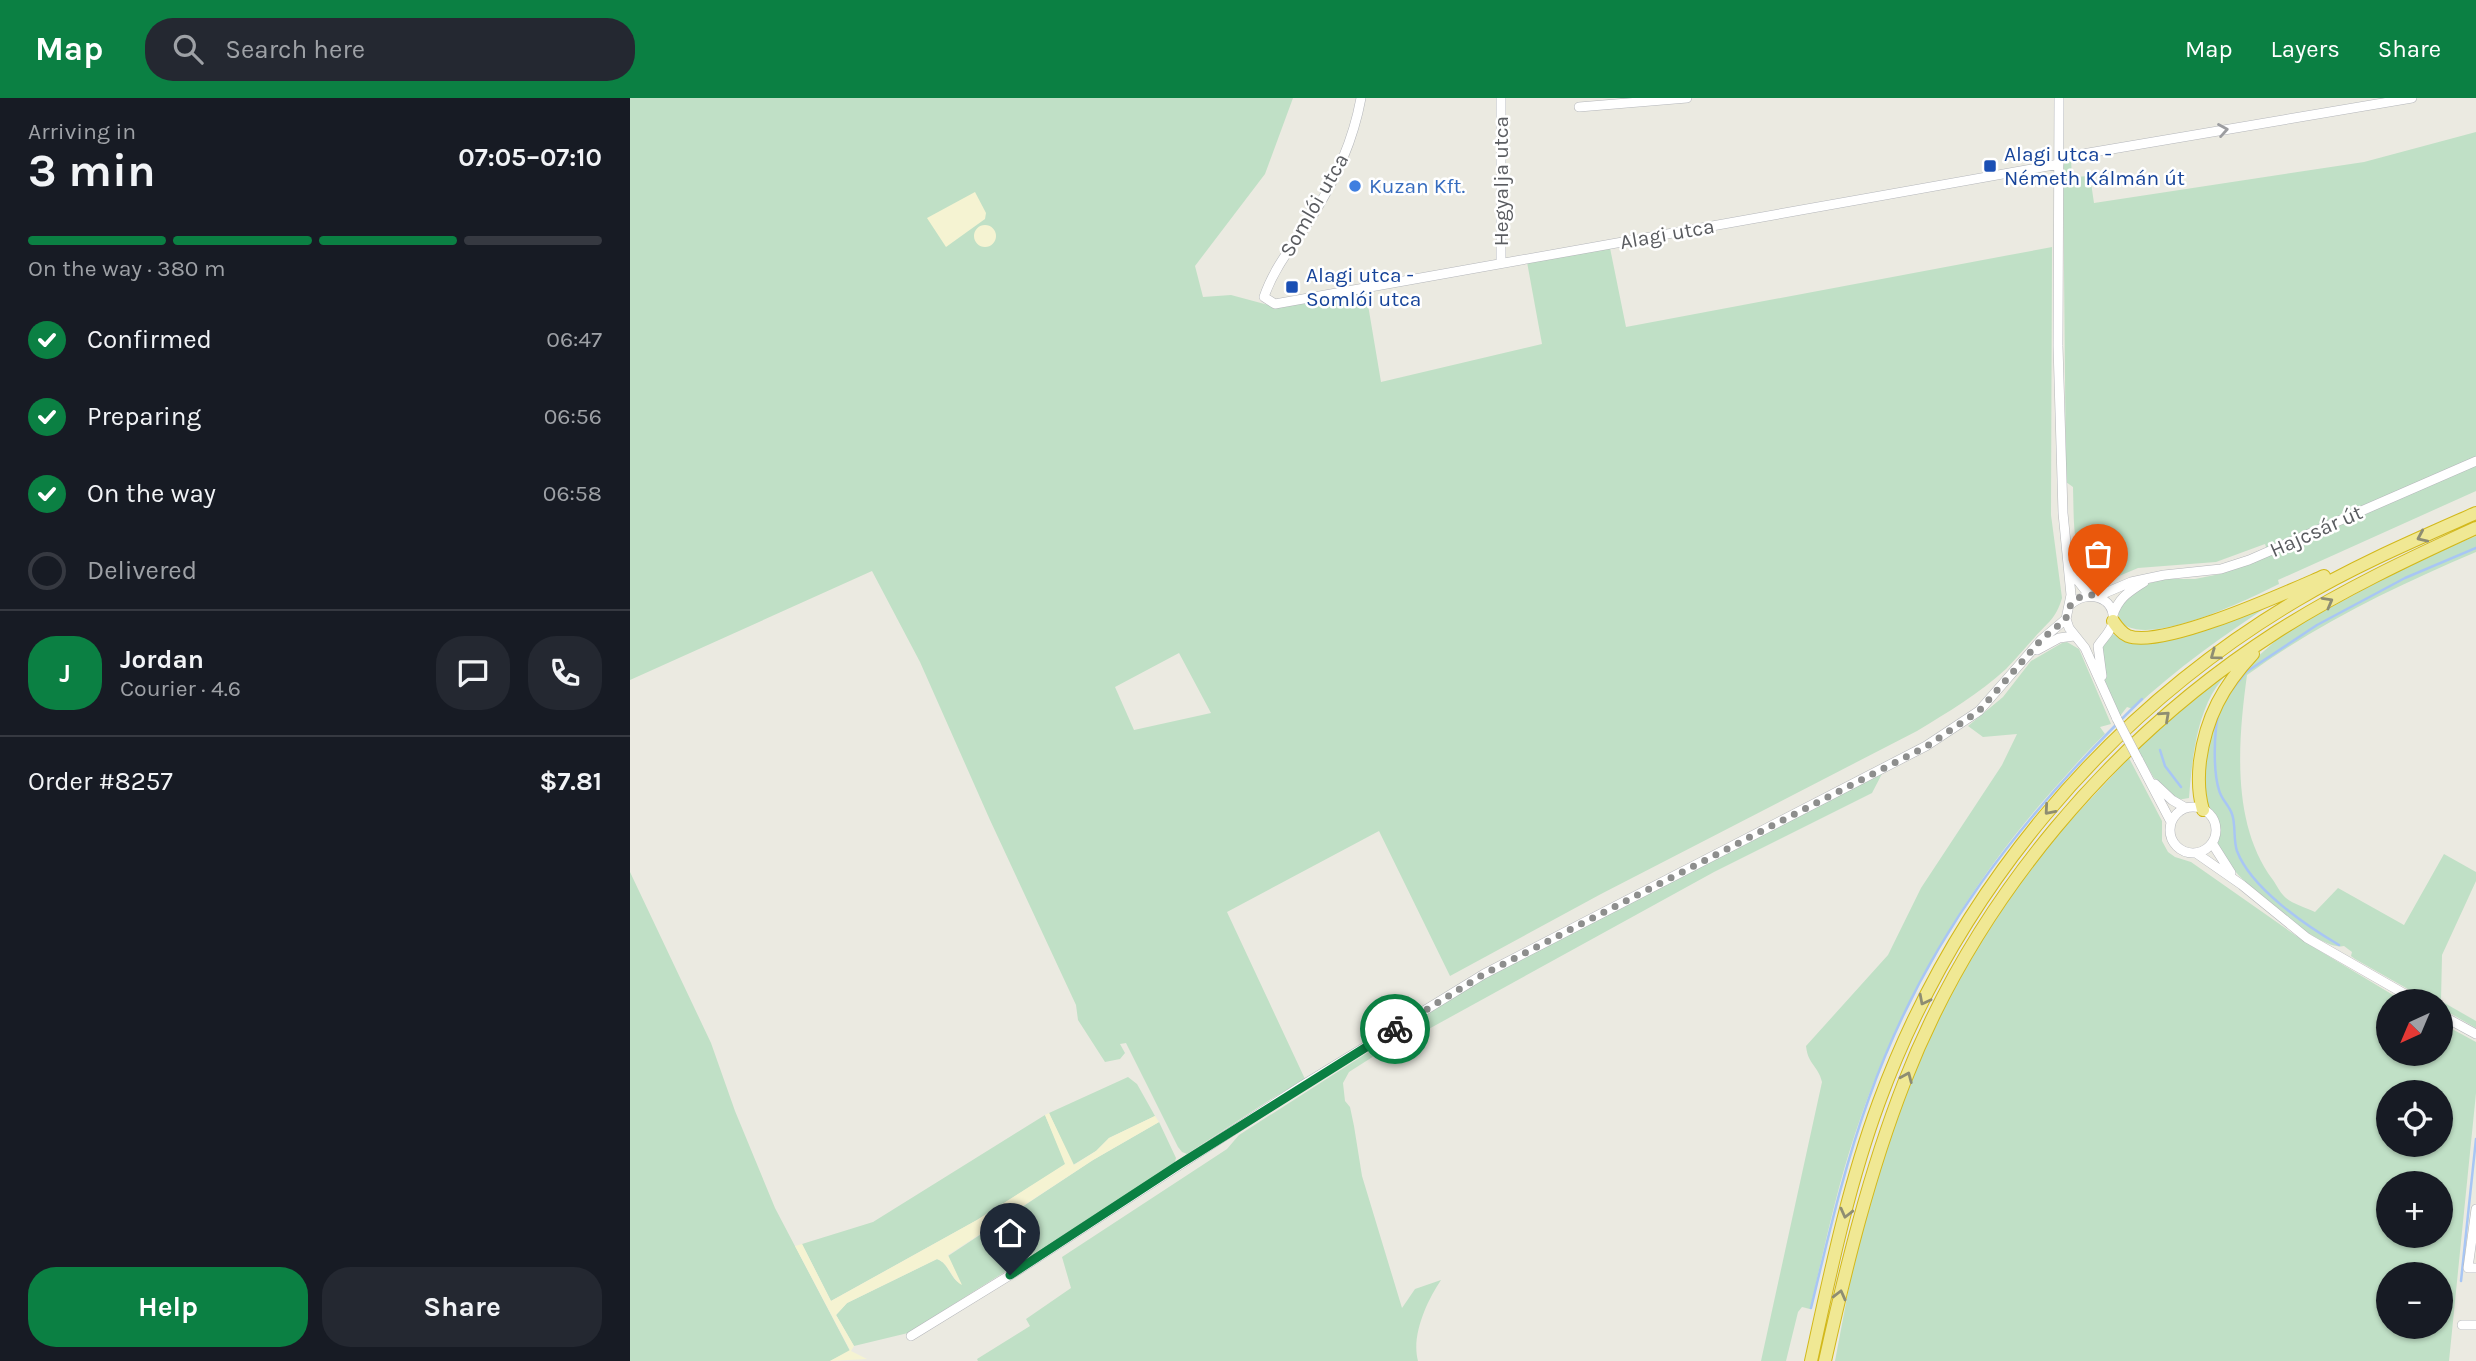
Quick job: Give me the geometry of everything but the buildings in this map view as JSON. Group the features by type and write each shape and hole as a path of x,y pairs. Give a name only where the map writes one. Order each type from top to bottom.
{"highway":[{"path":"2113,618 2126,635 2136,638 2175,634 2368,562 2476,513"},
{"path":"1825,1361 1863,1206 1901,1090 1954,977 1983,927 2045,840 2111,766 2172,709 2227,666 2331,600 2476,528"},
{"path":"1811,1361 1848,1203 1879,1103 1914,1019 1941,967 1998,875 2033,829 2098,756 2161,698 2217,653 2271,616 2368,562"},
{"path":"2203,810 2199,795 2199,774 2211,713 2233,676 2270,637"}],"street":[{"name":"Somlói utca","path":"1275,304 1264,297 1271,277 1312,217 1338,171 1349,146 1361,98"},
{"name":"Hegyalja utca","path":"1501,98 1501,263"},
{"path":"1579,107 1687,98"},
{"path":"2059,98 2058,346 2070,604 2066,619 2068,628 2077,638 2171,822"},
{"name":"Alagi utca","path":"1275,304 2412,98"},
{"name":"Hajcsár út","path":"2094,596 2131,582 2164,575 2221,569 2249,560 2476,461"},
{"path":"2066,543 2078,581 2094,596 2105,601 2113,618 2111,627 2098,646 2105,692"},
{"name":"Hajcsár út","path":"2113,618 2117,603 2123,595 2149,579"},
{"path":"2070,604 2076,599 2094,596"},
{"path":"911,1336 1020,1269 1303,1085 1484,974 1927,746 1979,711 2041,640 2066,619"},
{"path":"2027,656 2048,643 2077,638 2095,641 2103,638"},
{"path":"2149,778 2172,800 2186,808 2203,810 2214,821 2215,836 2212,843 2196,853"},
{"path":"2186,808 2171,822 2170,834 2175,844 2185,851 2196,853 2242,885 2307,938 2396,989"},
{"path":"2212,843 2223,863 2242,885"},
{"path":"2454,1022 2476,1034"},
{"path":"2472,1268 2476,1209"},
{"path":"2462,1325 2476,1325"}],"green space":[{"path":"630,98 1293,98 1265,174 1195,266 1203,297 1231,295 1276,307 1366,293 1381,382 1542,344 1527,262 1610,248 1626,327 2052,247 2051,515 2062,598 2051,620 2010,665 1974,695 1917,731 1601,894 1450,976 1379,831 1227,912 1305,1079 1187,1154 1178,1147 1126,1043 1120,1044 1125,1053 1120,1059 1105,1062 1078,1020 1076,1005 920,662 872,571 630,680","holes":["1179,653 1211,713 1134,730 1115,687"]},
{"path":"2476,132 2476,491 2278,580 2279,584 2245,600 2196,620 2148,630 2130,627 2118,618 2120,604 2147,584 2164,579 2195,579 2220,574 2269,555 2265,544 2216,562 2138,568 2105,582 2091,583 2085,572 2075,537 2073,487 2066,482 2063,164 2071,160 2072,177 2090,176 2094,203 2364,162"},
{"path":"2476,536 2476,552 2358,607 2301,639 2247,675 2241,727 2241,781 2250,834 2259,858 2286,898 2315,912 2338,888 2404,925 2444,854 2476,872 2476,881 2442,955 2441,989 2408,989 2355,959 2351,956 2352,952 2344,946 2332,945 2296,925 2256,893 2226,861 2219,849 2219,823 2207,806 2201,784 2212,717 2244,669 2284,633 2414,562"},
{"path":"2274,602 2201,652 2133,709 2127,707 2120,716 2100,665 2100,651 2108,635 2125,639"},
{"path":"2067,642 2079,649 2111,724 2100,727 2105,734 2019,830 1961,911 1935,953 1891,1041 1855,1134 1836,1199 1810,1309 1802,1307 1798,1312 1786,1361 1761,1361 1822,1082 1806,1046 1888,955 1921,888 2002,765 2017,734 1983,737 1968,726 2003,697 2031,661"},
{"path":"2232,667 2212,694 2202,718 2193,758 2189,798 2177,800 2154,778 2137,749"},
{"path":"2129,758 2162,821 2162,841 2168,852 2191,862 2305,942 2383,989 2376,989 2376,1066 2454,1066 2454,1030 2476,1042 2476,1093 2453,1321 2453,1262 2376,1262 2376,1339 2451,1339 2449,1361 1835,1361 1863,1213 1909,1081 1957,979 2025,875 2053,839"},
{"path":"1884,770 1872,793 1714,872 1396,1047 1385,1049 1349,1072 1343,1083 1345,1101 1350,1107 1362,1176 1402,1308 1415,1289 1441,1280 1426,1308 1419,1329 1416,1351 1418,1361 978,1361 977,1359 1030,1326 1026,1319 1071,1288 1062,1257 1227,1149 1239,1135 1487,976"},
{"path":"630,872 711,1043 735,1111 775,1208 850,1351 830,1361 630,1361"},
{"path":"2454,1008 2476,1021 2476,1028 2454,1015"},
{"path":"1128,1077 1137,1084 1155,1116 1109,1138 1096,1151 1073,1165 1049,1113"},
{"path":"1045,1115 1066,1164 977,1220 831,1301 802,1244 873,1222"},
{"path":"1159,1122 1176,1158 1174,1165 908,1333 854,1346 836,1315 847,1303 937,1259 961,1284 948,1256 1093,1160"}],"sand":[{"path":"975,192 986,213 985,219 946,247 927,218"},
{"path":"985,225 993,228 996,236 993,244 985,247 977,244 974,236 977,228"},
{"path":"1049,1113 1074,1165 1096,1151 1109,1138 1155,1116 1159,1122 1093,1160 948,1255 962,1285 937,1259 847,1303 836,1315 854,1346 851,1351 867,1359 830,1361 850,1350 795,1246 802,1244 831,1301 977,1220 1065,1164 1045,1115"}],"waterway":[{"path":"2231,691 2246,672 2317,625 2405,578 2476,548"},
{"path":"1811,1308 1860,1124 1892,1039 1919,984 1949,932 2017,835 2056,788 2142,699"},
{"path":"2218,715 2215,753 2217,782 2232,814 2237,851 2244,865 2266,892 2339,945"},
{"path":"2160,750 2165,766 2181,787"},
{"path":"2461,1281 2476,1139"}],"way so far":[{"path":"1395,1029 1484,974 1927,746 1966,722 1992,699 2041,640 2066,619 2070,604 2082,596 2098,596"}],"place":[{"name":"Alagi utca - Németh Kálmán út","path":"1990,166"},
{"name":"Kuzan Kft.","path":"1355,186"},
{"name":"Alagi utca - Somlói utca","path":"1292,287"}],"route":[{"path":"1010,1275 1303,1085 1395,1029"}]}
